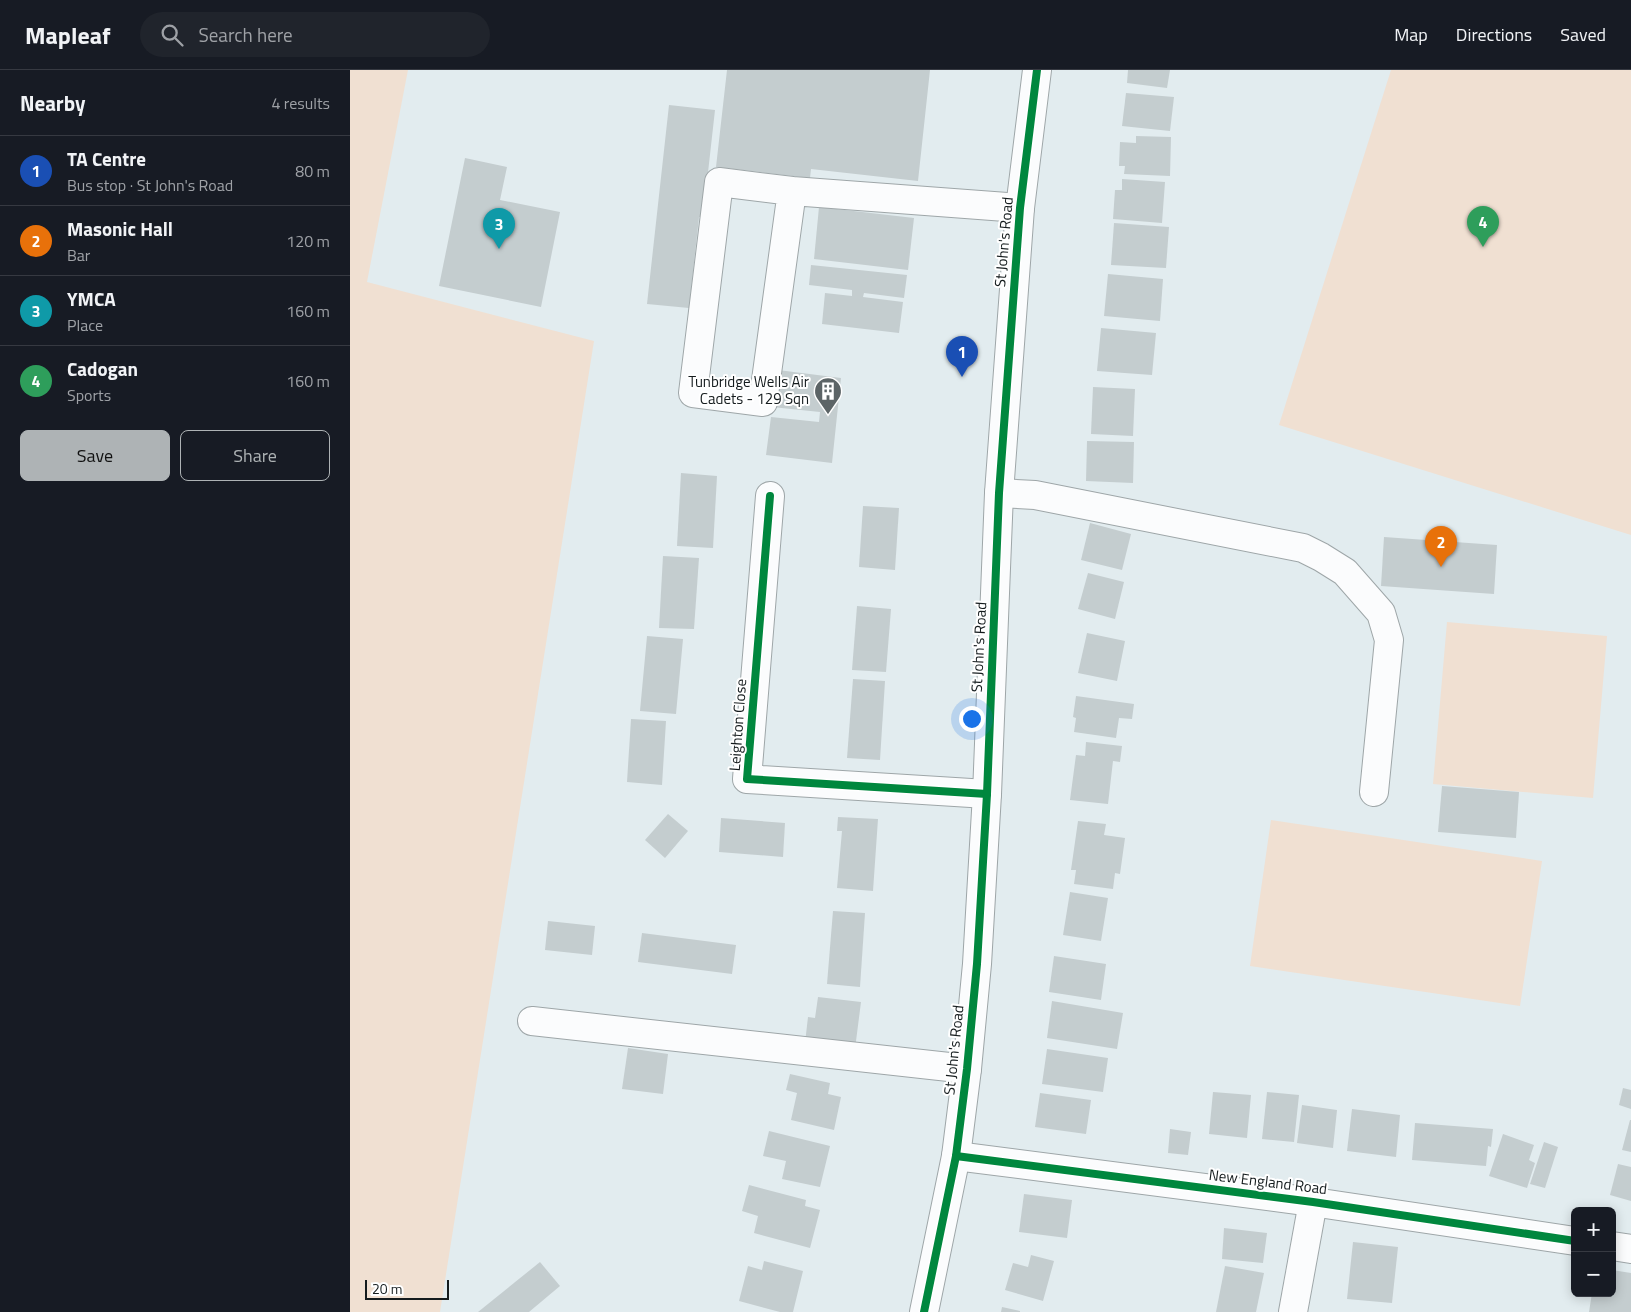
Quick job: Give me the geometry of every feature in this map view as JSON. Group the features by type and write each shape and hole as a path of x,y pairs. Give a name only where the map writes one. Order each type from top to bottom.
{"main road":[{"name":"St John's Road","path":"924,1312 956,1156 977,964 987,794 999,493 1020,208 1037,70"},
{"path":"792,191 763,402 694,394 720,182 792,191 1020,208"},
{"path":"999,493 1034,495 1303,548 1344,572 1381,612 1389,640 1374,792"},
{"name":"Leighton Close","path":"770,496 747,779 987,794"},
{"path":"532,1022 967,1069"},
{"name":"New England Road","path":"956,1156 1313,1202 1571,1240"},
{"path":"1293,1312 1313,1202"},
{"path":"1616,1247 1631,1249"}],"shaded area":[{"path":"350,70 408,70 367,282 594,341 440,1312 350,1312"},
{"path":"1391,70 1631,70 1631,535 1279,425"},
{"path":"1447,622 1607,636 1593,798 1433,784"},
{"path":"1271,820 1542,861 1520,1006 1250,966"}],"building":[{"path":"727,70 930,70 918,181 811,169 810,178 716,167"},
{"path":"1128,70 1170,70 1167,88 1127,83"},
{"path":"1126,93 1174,97 1170,131 1122,126"},
{"path":"669,105 715,110 703,217 699,217 689,308 647,304"},
{"path":"1136,136 1171,137 1170,176 1124,174 1125,166 1119,166 1120,142 1136,143"},
{"path":"465,158 507,167 500,200 560,212 541,307 439,286"},
{"path":"1122,179 1165,182 1162,223 1113,219 1115,190 1122,190"},
{"path":"819,207 914,218 908,270 814,259"},
{"path":"1114,223 1169,227 1166,268 1111,265"},
{"path":"811,265 907,275 904,298 864,293 863,297 903,302 899,333 822,324 825,293 852,296 852,290 809,285"},
{"path":"1108,274 1163,279 1160,321 1104,316"},
{"path":"1101,328 1156,333 1152,375 1097,371"},
{"name":"Tunbridge Wells Air Cadets - 129 Sqn","path":"778,370 841,378 832,463 766,455 771,417 819,422 820,412 772,407"},
{"path":"1093,387 1135,389 1133,436 1091,434"},
{"path":"1087,441 1134,442 1133,483 1086,481"},
{"path":"681,473 717,476 713,548 677,546"},
{"path":"863,506 899,508 895,570 859,567"},
{"path":"1090,523 1131,534 1122,570 1081,560"},
{"path":"1384,537 1497,545 1494,594 1381,586"},
{"path":"663,556 699,558 694,629 659,628"},
{"path":"1088,573 1124,582 1115,619 1078,609"},
{"path":"857,606 891,609 886,672 852,670"},
{"path":"1087,633 1125,641 1117,681 1078,673"},
{"path":"647,636 683,639 676,714 640,711"},
{"path":"853,679 885,681 880,760 847,758"},
{"path":"1076,696 1134,704 1132,719 1119,718 1116,738 1074,732 1076,718 1073,717"},
{"path":"631,719 666,721 662,785 627,782"},
{"path":"1086,742 1122,746 1120,762 1113,761 1108,804 1070,800 1076,755 1085,756"},
{"path":"1442,786 1519,792 1516,838 1438,832"},
{"path":"668,814 688,831 665,858 645,840"},
{"path":"838,817 878,819 873,891 837,888 842,831 837,831"},
{"path":"721,818 785,823 783,857 719,852"},
{"path":"1078,821 1106,824 1104,835 1125,838 1120,874 1115,873 1113,889 1074,884 1076,870 1071,870"},
{"path":"1070,892 1108,898 1101,941 1063,935"},
{"path":"833,911 865,913 860,987 827,984"},
{"path":"548,921 595,926 592,955 545,950"},
{"path":"642,933 736,945 732,974 638,962"},
{"path":"1054,956 1106,964 1101,1000 1049,992"},
{"path":"818,997 861,1002 855,1049 805,1043 808,1017 815,1018"},
{"path":"1052,1001 1123,1013 1117,1049 1047,1038"},
{"path":"628,1048 668,1054 663,1094 622,1089"},
{"path":"1047,1049 1108,1058 1103,1092 1042,1084"},
{"path":"790,1074 830,1083 828,1094 841,1097 834,1130 791,1120 797,1093 786,1090"},
{"path":"1623,1088 1631,1090 1631,1109 1619,1105"},
{"path":"1213,1092 1251,1095 1247,1138 1209,1134"},
{"path":"1267,1092 1299,1095 1294,1142 1262,1139"},
{"path":"1040,1093 1091,1100 1086,1134 1035,1127"},
{"path":"1302,1105 1337,1110 1333,1148 1297,1143"},
{"path":"1352,1109 1400,1115 1396,1157 1347,1151"},
{"path":"1631,1120 1631,1152 1622,1150"},
{"path":"1415,1123 1493,1129 1491,1147 1488,1146 1486,1166 1412,1160"},
{"path":"1170,1129 1191,1132 1188,1155 1168,1153"},
{"path":"769,1131 830,1146 820,1187 782,1179 786,1161 763,1156"},
{"path":"1503,1134 1534,1145 1529,1160 1535,1163 1527,1188 1489,1176"},
{"path":"1544,1142 1558,1147 1545,1188 1530,1184"},
{"path":"1618,1164 1631,1167 1631,1201 1610,1195"},
{"path":"749,1185 806,1200 805,1206 820,1210 810,1248 754,1233 758,1216 742,1211"},
{"path":"1024,1194 1072,1200 1067,1238 1019,1232"},
{"path":"1224,1228 1267,1233 1263,1263 1222,1259"},
{"path":"1353,1242 1398,1247 1392,1303 1347,1299"},
{"path":"1031,1255 1054,1261 1043,1301 1005,1290 1013,1263 1028,1267"},
{"path":"764,1261 803,1271 793,1312 780,1312 739,1301 748,1266 762,1270"},
{"path":"540,1262 560,1286 529,1312 478,1312"},
{"path":"1225,1266 1264,1273 1256,1312 1216,1312"},
{"path":"1616,1271 1631,1273 1631,1312 1589,1312 1591,1297 1616,1297"},
{"path":"1002,1307 1020,1311 1020,1312 1001,1312"}],"cycle path":[{"path":"924,1312 956,1156 977,964 987,794 999,493 1020,208 1037,70"},
{"path":"770,496 747,779 987,794"},
{"path":"956,1156 1313,1202 1571,1240"}],"place":[{"name":"Cadogan","path":"1483,247"},
{"name":"YMCA","path":"499,249"},
{"name":"TA Centre","path":"962,377"},
{"name":"Tunbridge Wells Air Cadets - 129 Sqn","path":"828,415"},
{"name":"Masonic Hall","path":"1441,567"}]}
